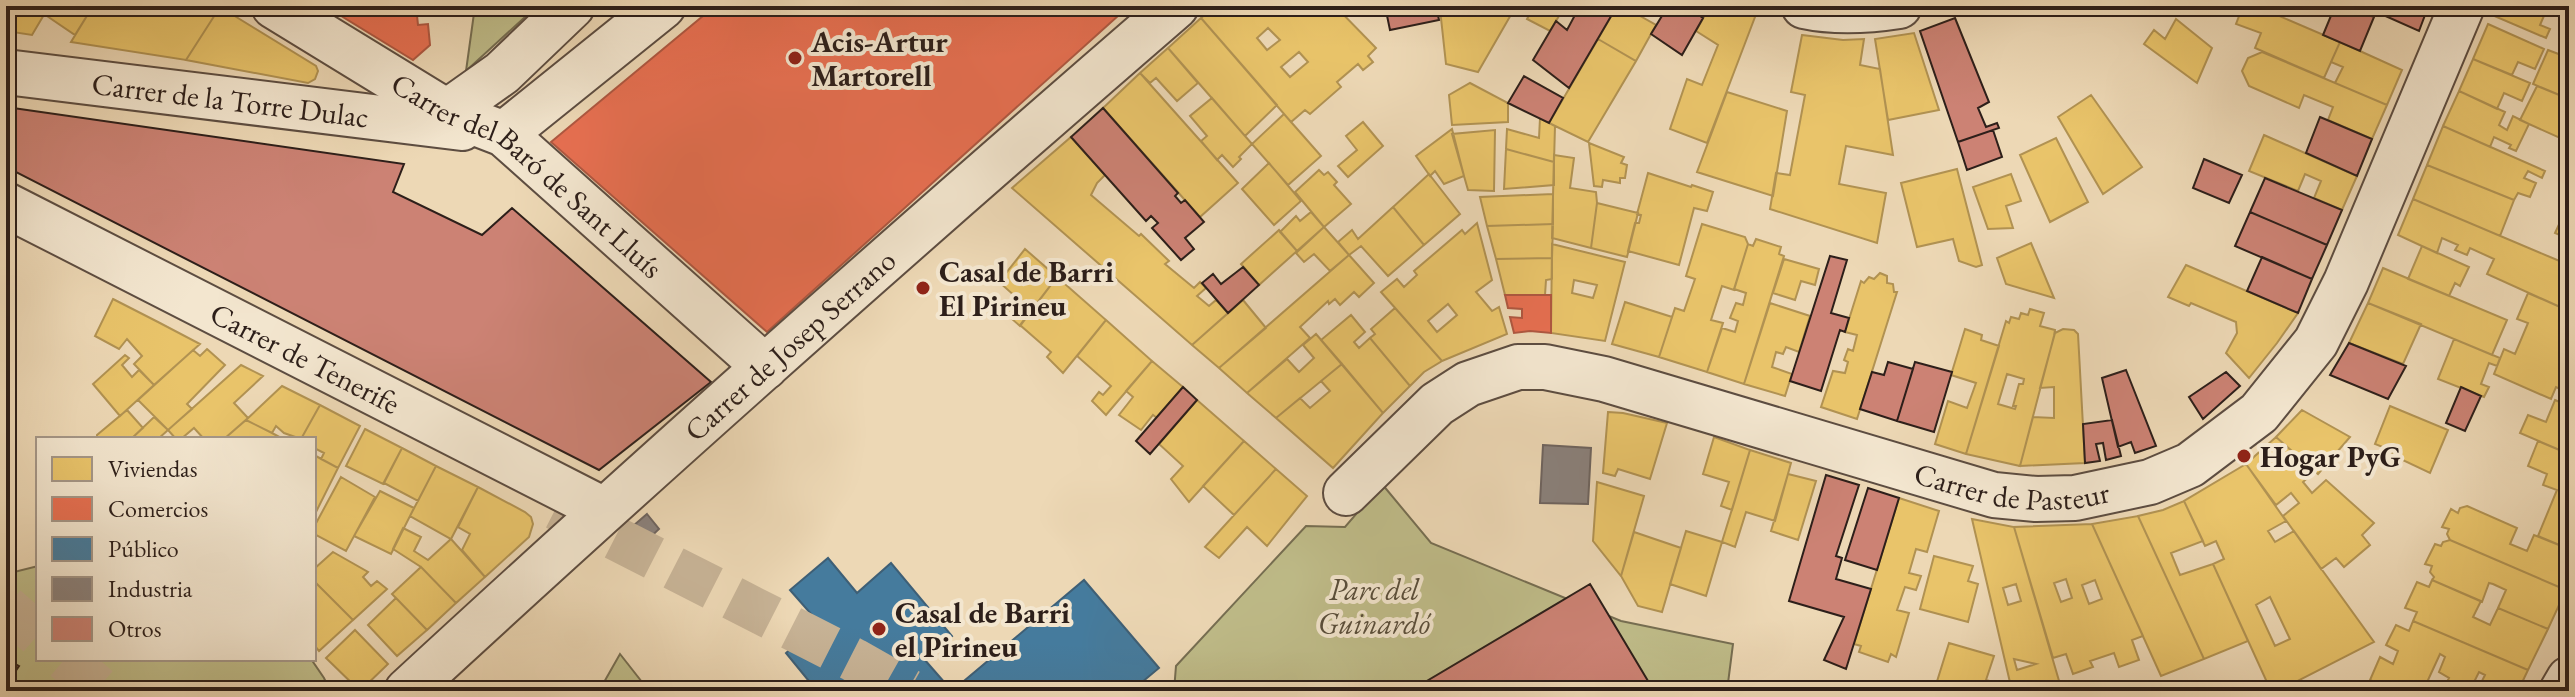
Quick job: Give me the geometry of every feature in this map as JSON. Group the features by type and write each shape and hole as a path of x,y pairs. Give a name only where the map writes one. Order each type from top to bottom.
{"street":[{"name":"Carrer del Baró de Sant Lluís","path":"274,6 447,112 504,134 765,367"},
{"path":"447,112 502,73 572,6"},
{"path":"504,134 663,6"},
{"name":"Carrer de Josep Serrano","path":"407,691 604,510 1176,6"},
{"path":"1804,6 1862,11 1899,6"},
{"name":"Carrer de Pasteur","path":"1346,493 1437,404 1468,384 1518,367 1545,367 1604,379 1994,495 2036,499 2075,498 2150,482 2190,465 2259,413 2316,342 2346,282 2462,6"},
{"name":"Carrer de la Torre Dulac","path":"6,72 504,134"},
{"name":"Carrer de Tenerife","path":"6,205 604,510"},
{"path":"2562,691 2569,679"}],"green space":[{"path":"475,6 537,6 466,71"},
{"name":"Parc del Guinardó","path":"1382,484 1431,543 1621,621 1733,644 1727,691 1174,691 1176,666 1306,526 1345,527"},
{"path":"36,566 36,661 312,661 330,691 6,691 6,574"},
{"path":"620,654 649,691 599,691"}],"building: Viviendas":[{"path":"6,6 35,6 45,13 32,35 6,31"},
{"path":"49,6 93,6 75,35 44,14"},
{"path":"93,6 220,7 186,60 71,42"},
{"path":"1215,6 1318,6 1322,11 1335,6 1376,48 1368,56 1373,62 1363,70 1358,64 1337,82 1341,87 1310,114 1305,110 1291,122 1201,18","holes":["1268,28 1280,40 1267,50 1257,38","1299,52 1308,62 1290,77 1281,67"]},
{"path":"1516,6 1478,72 1446,64 1440,9"},
{"path":"1534,6 1565,6 1550,31 1527,19"},
{"path":"1617,6 1637,6 1633,12 1656,25 1636,61 1598,39"},
{"path":"1710,6 1736,6 1755,17 1707,143 1670,129 1687,79 1702,85 1718,45 1696,31"},
{"path":"2243,6 2256,6 2340,42 2324,78 2255,48 2261,33 2236,24"},
{"path":"2496,6 2559,6 2556,15 2546,11 2540,25 2550,29 2546,38 2492,15"},
{"path":"220,7 316,66 315,79 308,83 186,60"},
{"path":"1201,18 1277,105 1245,136 1168,48"},
{"path":"2176,19 2212,48 2197,83 2144,44 2154,30 2165,39"},
{"path":"2488,24 2544,49 2535,69 2518,62 2512,75 2473,59"},
{"path":"2569,27 2569,48 2561,45"},
{"path":"1914,33 1939,110 1888,120 1875,39"},
{"path":"1802,35 1864,39 1860,65 1880,69 1893,155 1846,146 1839,184 1886,193 1877,243 1770,209 1776,173 1790,175 1805,95 1791,92"},
{"path":"1598,39 1636,61 1588,142 1549,123"},
{"path":"2340,42 2402,70 2387,105 2335,83 2343,67 2331,62"},
{"path":"1168,48 1198,83 1177,101 1156,78 1150,83 1140,73"},
{"path":"2548,50 2569,58 2569,99 2533,84"},
{"path":"2262,52 2387,105 2372,139 2328,120 2333,107 2304,95 2299,108 2249,86 2242,71 2248,58"},
{"path":"2473,59 2530,83 2522,101 2504,93 2497,109 2459,91"},
{"path":"1140,73 1238,183 1200,217 1103,108"},
{"path":"1470,83 1508,103 1508,122 1452,125 1449,95"},
{"path":"2537,86 2569,99 2569,142 2520,120"},
{"path":"2459,91 2505,112 2499,125 2507,130 2513,116 2529,124 2516,151 2494,137 2490,147 2443,126"},
{"path":"1727,92 1787,111 1773,196 1697,172"},
{"path":"2091,95 2142,167 2103,194 2058,117"},
{"path":"1212,98 1252,144 1233,167 1222,155 1217,160 1201,141 1207,136 1190,116"},
{"path":"1284,114 1321,156 1288,185 1252,144"},
{"path":"1540,118 1555,126 1554,162 1506,149 1507,129 1539,138"},
{"path":"1363,122 1383,146 1348,177 1338,166 1357,150 1346,136"},
{"path":"2443,126 2545,171 2542,178 2528,171 2524,178 2536,183 2530,197 2518,193 2514,200 2427,165"},
{"path":"1452,129 1464,176 1444,184 1435,171 1430,176 1416,156"},
{"path":"1495,130 1494,191 1468,190 1452,134"},
{"path":"2264,135 2357,176 2342,210 2314,198 2321,181 2305,174 2298,191 2249,171"},
{"path":"1071,137 1105,175 1091,195 1139,236 1141,234 1169,261 1165,264 1194,288 1200,282 1206,288 1197,296 1209,306 1216,300 1228,313 1192,345 1012,188"},
{"path":"2056,138 2088,202 2050,222 2020,155"},
{"path":"1589,143 1624,157 1621,163 1627,165 1625,178 1620,178 1620,183 1603,180 1602,187 1594,186"},
{"path":"1506,149 1554,162 1554,185 1504,189"},
{"path":"1554,155 1574,158 1570,188 1596,192 1591,248 1552,238"},
{"path":"1269,163 1301,201 1274,225 1242,189"},
{"path":"2427,165 2514,200 2500,236 2413,199"},
{"path":"1957,169 1982,265 1976,267 1959,261 1953,239 1917,247 1901,183"},
{"path":"1319,170 1324,175 1328,172 1337,182 1334,185 1351,204 1324,227 1295,192"},
{"path":"1648,173 1713,192 1707,211 1694,208 1679,265 1628,251 1635,223 1639,223 1641,215 1637,214"},
{"path":"1429,174 1460,214 1424,245 1393,207"},
{"path":"2011,174 2021,201 2006,206 2013,228 1988,229 1973,187"},
{"path":"1553,194 1553,224 1487,226 1480,197"},
{"path":"2413,199 2569,265 2569,311 2487,274 2494,259 2470,248 2467,255 2455,250 2458,245 2442,238 2437,253 2398,235"},
{"path":"1597,203 1638,213 1627,257 1591,248"},
{"path":"2569,203 2569,239 2555,233"},
{"path":"1393,207 1424,245 1388,276 1361,246 1349,255 1338,242 1352,230 1358,239"},
{"path":"1311,212 1324,227 1297,251 1280,232 1296,216 1300,221"},
{"path":"1477,223 1492,280 1476,292 1492,311 1499,307 1507,334 1442,361 1381,292 1397,279 1404,287 1417,275 1414,271 1462,230 1465,234","holes":["1448,304 1457,315 1437,332 1428,321"]},
{"path":"1553,224 1552,258 1496,259 1487,226"},
{"path":"1702,224 1745,237 1748,244 1734,290 1722,286 1711,320 1723,323 1707,372 1659,357 1675,308 1684,311 1695,279 1686,276"},
{"path":"1324,227 1349,255 1330,271 1314,254 1304,262 1296,253"},
{"path":"1279,230 1297,251 1259,285 1241,264"},
{"path":"1756,239 1781,247 1779,254 1784,256 1744,384 1707,372 1722,328 1735,332 1738,321 1730,318 1736,303 1743,305 1746,293 1734,289 1748,244 1753,246"},
{"path":"2031,243 2054,298 2006,284 1997,258"},
{"path":"1552,244 1625,262 1605,341 1551,333","holes":["1574,280 1597,285 1593,298 1572,293"]},
{"path":"2422,246 2469,267 2460,286 2455,283 2449,296 2408,279"},
{"path":"1025,249 1057,277 1020,326 1004,312 1016,297 999,282"},
{"path":"1349,255 1374,283 1359,297 1354,292 1340,305 1335,299 1329,304 1328,301 1300,327 1310,338 1247,393 1219,368"},
{"path":"1552,258 1552,279 1546,280 1545,295 1505,295 1496,259"},
{"path":"1784,259 1819,269 1815,285 1801,281 1795,300 1773,293"},
{"path":"2186,265 2298,313 2249,378 2226,353 2237,333 2236,322 2168,297"},
{"path":"2383,268 2507,320 2492,355 2368,303"},
{"path":"1880,273 1887,276 1887,283 1893,284 1894,292 1897,292 1857,419 1821,407 1833,371 1845,373 1848,362 1844,360 1848,349 1853,351 1857,335 1845,332 1861,281 1864,283 1869,277 1874,279"},
{"path":"1057,277 1106,320 1063,373 1047,357 1051,352 1020,325"},
{"path":"2528,293 2569,311 2569,393 2556,387 2551,399 2494,374 2504,349 2515,354 2528,323 2517,319"},
{"path":"113,299 200,344 154,385 134,364 142,356 127,339 119,349 95,336"},
{"path":"1243,300 1266,328 1219,368 1192,345"},
{"path":"1625,302 1672,317 1659,357 1612,344"},
{"path":"1770,303 1810,316 1799,352 1786,347 1783,354 1776,352 1772,367 1792,374 1785,396 1744,384"},
{"path":"2368,303 2421,324 2403,364 2349,343"},
{"path":"1395,308 1442,361 1424,372 1410,386 1370,338 1375,334 1371,329"},
{"path":"2030,309 2044,313 2040,326 2055,330 2020,466 1966,454 2006,321 2009,323 2011,317 2019,319 2021,313 2028,315","holes":["2007,374 2024,379 2023,384 2019,384 2013,406 2016,406 2015,409 1998,404"]},
{"path":"1351,315 1365,332 1354,342 1359,348 1370,338 1410,386 1383,413 1321,340"},
{"path":"1106,320 1152,361 1106,415 1092,401 1099,392 1103,395 1111,386 1077,356"},
{"path":"1965,329 1982,335 1981,340 1999,346 1966,454 1935,444 1948,401 1967,408 1976,383 1951,375"},
{"path":"2063,329 2074,330 2078,334 2085,463 2020,466 2033,417 2054,418 2054,387 2040,388 2055,333"},
{"path":"1316,334 1342,364 1276,418 1247,393 1287,359 1299,372 1314,358 1303,345"},
{"path":"2454,339 2500,358 2497,366 2489,363 2481,384 2489,387 2484,397 2438,379"},
{"path":"207,349 225,365 187,404 192,409 168,430 138,400 193,350 200,356"},
{"path":"125,355 129,358 122,365 132,377 139,370 154,385 120,416 93,384"},
{"path":"1152,361 1183,387 1157,418 1153,415 1141,430 1119,415 1133,397 1126,391"},
{"path":"1342,364 1383,413 1333,468 1276,418 1300,398 1310,408 1330,391 1321,381"},
{"path":"241,365 263,376 234,403 248,418 226,437 202,437 194,428 183,437 174,437 168,430"},
{"path":"282,386 320,405 302,437 284,433 276,426 272,433 246,420"},
{"path":"1197,400 1244,441 1189,502 1171,479 1183,466 1159,444"},
{"path":"2555,400 2569,406 2569,454 2520,433 2528,415 2546,422"},
{"path":"320,405 360,426 338,468 321,459 324,453 316,449 316,437 302,437"},
{"path":"2390,406 2448,430 2430,473 2375,444"},
{"path":"127,410 143,428 133,437 97,435"},
{"path":"2302,410 2350,437 2318,474 2276,437"},
{"path":"1608,412 1667,423 1650,479 1618,469 1615,476 1603,473"},
{"path":"154,417 168,430 160,437 133,437"},
{"path":"246,420 279,437 226,437"},
{"path":"365,429 402,448 383,484 346,466"},
{"path":"1714,437 1750,450 1732,510 1721,506 1729,482 1703,474"},
{"path":"2276,437 2315,471 2303,482 2312,493 2326,480 2374,523 2362,535 2370,545 2344,567 2336,558 2321,569 2283,516 2299,503 2291,493 2276,505 2246,464"},
{"path":"1244,441 1276,469 1234,515 1203,486"},
{"path":"2538,441 2569,454 2569,549 2538,536 2557,490 2543,485 2547,474 2528,466"},
{"path":"402,448 436,466 418,501 384,483"},
{"path":"1750,450 1791,463 1775,521 1746,512 1735,547 1722,542"},
{"path":"316,456 338,468 316,512"},
{"path":"2246,464 2286,521 2268,531 2275,542 2294,531 2374,642 2278,691 2271,691 2213,564 2224,559 2216,541 2205,546 2184,501","holes":["2270,597 2290,639 2275,646 2256,605"]},
{"path":"436,466 478,487 451,539 410,516"},
{"path":"1276,469 1307,496 1267,546 1247,527 1219,558 1205,547"},
{"path":"1788,474 1816,481 1798,540 1771,531"},
{"path":"341,477 375,497 346,551 316,535 316,523"},
{"path":"1597,482 1644,496 1621,576 1593,541"},
{"path":"478,487 525,512 533,524 529,537 485,577 462,550 470,534 458,527"},
{"path":"380,491 414,508 391,554 354,536"},
{"path":"1899,498 1939,511 1927,552 1916,549 1909,573 1921,576 1916,590 1905,587 1897,610 1909,613 1896,657 1891,654 1888,662 1859,652 1861,646 1854,644"},
{"path":"2184,501 2203,541 2171,553 2180,575 2213,564 2248,641 2204,659 2138,516"},
{"path":"2467,506 2517,528 2510,544 2527,551 2534,535 2569,549 2569,584 2566,590 2450,540 2447,534 2449,529 2442,527 2451,509 2458,513 2460,508"},
{"path":"2138,516 2204,659 2161,676 2092,524"},
{"path":"1972,519 2014,527 2062,691 2012,691","holes":["2016,584 2021,601 2008,605 2003,588","2014,659 2036,664 2017,670"]},
{"path":"2092,524 2143,636 2132,640 2139,660 2119,667 2114,653 2090,661 2093,667 2073,674 2066,654 2053,658 2014,527","holes":["2066,579 2072,598 2061,602 2054,583","2095,580 2102,599 2089,604 2082,585"]},
{"path":"403,528 421,537 414,551 428,560 451,539 485,577 456,603 421,567 393,549"},
{"path":"1686,531 1722,542 1706,596 1670,584"},
{"path":"1634,532 1681,548 1662,612 1638,606 1621,576"},
{"path":"2450,540 2566,590 2548,629 2498,608 2506,590 2493,584 2489,583 2482,602 2432,580 2432,566 2425,564 2435,544 2441,546"},
{"path":"333,552 368,572 363,577 371,586 377,581 387,589 353,620 316,583 316,567"},
{"path":"1934,556 1973,566 1968,581 1978,584 1968,622 1920,609"},
{"path":"421,567 456,603 427,630 392,594"},
{"path":"2432,580 2481,601 2473,617 2490,625 2498,608 2548,629 2528,670 2413,621 2417,612 2405,608 2417,582 2429,587"},
{"path":"316,583 353,620 319,651 316,647"},
{"path":"396,598 427,630 397,656 368,625"},
{"path":"2413,621 2528,670 2518,691 2477,691 2485,675 2479,672 2471,688 2462,683 2458,691 2430,691 2433,683 2444,688 2449,678 2439,672 2445,657 2440,654 2423,691 2379,691 2382,686 2370,680 2380,657 2393,664 2398,651 2386,645 2396,625 2409,631"},
{"path":"355,630 388,664 360,691 326,658"},
{"path":"1949,643 1994,656 1986,680 2003,685 2002,691 1934,691"},
{"path":"2348,682 2367,691 2344,691"},
{"path":"2292,684 2295,691 2278,691"}],"building: Comercios":[{"path":"325,6 416,6 418,25 428,24 430,45 413,60"},
{"path":"715,6 1129,6 767,332 551,142"},
{"path":"1505,295 1551,295 1551,333 1514,333 1510,317 1522,318 1522,309 1508,308"}],"building: Público":[{"path":"828,558 857,593 891,563 952,636 924,659 952,691 817,691 786,653 819,623 790,590"},
{"path":"1084,580 1159,668 1135,688 1137,691 952,691"}],"building: Industria":[{"path":"1543,445 1591,448 1588,504 1540,503"},
{"path":"647,514 659,529 640,547 626,532"}],"building: Otros":[{"path":"1385,6 1436,6 1439,20 1390,30"},
{"path":"1565,6 1617,6 1569,88 1533,60 1556,21 1567,30 1574,17 1562,10"},
{"path":"1668,6 1685,6 1703,18 1682,55 1651,34"},
{"path":"2335,6 2347,6 2374,17 2360,51 2323,35"},
{"path":"2363,6 2405,6 2425,15 2419,31"},
{"path":"1955,18 1989,102 1978,108 1986,127 1997,123 1999,128 1958,142 1920,31"},
{"path":"1524,76 1563,98 1549,123 1508,103"},
{"path":"6,107 404,164 393,192 482,235 512,208 711,382 599,470 6,167"},
{"path":"1103,108 1178,193 1175,196 1181,203 1185,200 1204,222 1185,238 1194,249 1181,260 1152,228 1158,223 1151,216 1146,221 1071,137"},
{"path":"2320,117 2372,139 2357,176 2306,153"},
{"path":"1993,130 2002,157 1967,170 1958,142"},
{"path":"2204,159 2242,175 2229,203 2193,188"},
{"path":"2265,178 2342,210 2327,245 2250,212"},
{"path":"2250,212 2327,245 2312,279 2235,246"},
{"path":"1830,256 1847,260 1831,313 1849,318 1845,332 1840,330 1821,391 1790,381"},
{"path":"2262,257 2312,279 2298,313 2247,291"},
{"path":"1243,267 1259,285 1228,313 1202,283 1213,274 1221,284"},
{"path":"2349,343 2406,366 2388,399 2330,375"},
{"path":"1888,362 1913,369 1897,421 1860,409 1872,372 1884,375"},
{"path":"1915,362 1952,372 1934,432 1897,421"},
{"path":"2126,370 2156,446 2135,453 2131,442 2118,447 2102,378"},
{"path":"2226,372 2240,386 2203,419 2189,397"},
{"path":"1183,387 1197,400 1150,454 1136,441"},
{"path":"2461,387 2481,396 2465,431 2446,423"},
{"path":"2112,420 2121,456 2106,460 2103,443 2096,444 2100,461 2085,463 2083,424"},
{"path":"1826,475 1859,485 1836,556 1842,558 1836,579 1871,589 1846,669 1824,660 1844,617 1789,601"},
{"path":"1868,488 1899,498 1877,570 1845,560"},
{"path":"1590,584 1654,691 1410,691"},
{"path":"6,659 19,666 15,672 6,667"}],"tunnel":[{"path":"556,508 909,691"},
{"path":"6,607 36,633"},
{"path":"67,661 102,691"}],"place":[{"name":"Acis-Artur Martorell","path":"795,58"},
{"name":"Casal de Barri El Pirineu","path":"923,288"},
{"name":"Hogar PyG","path":"2244,456"},
{"name":"Casal de Barri el Pirineu","path":"879,629"}]}
